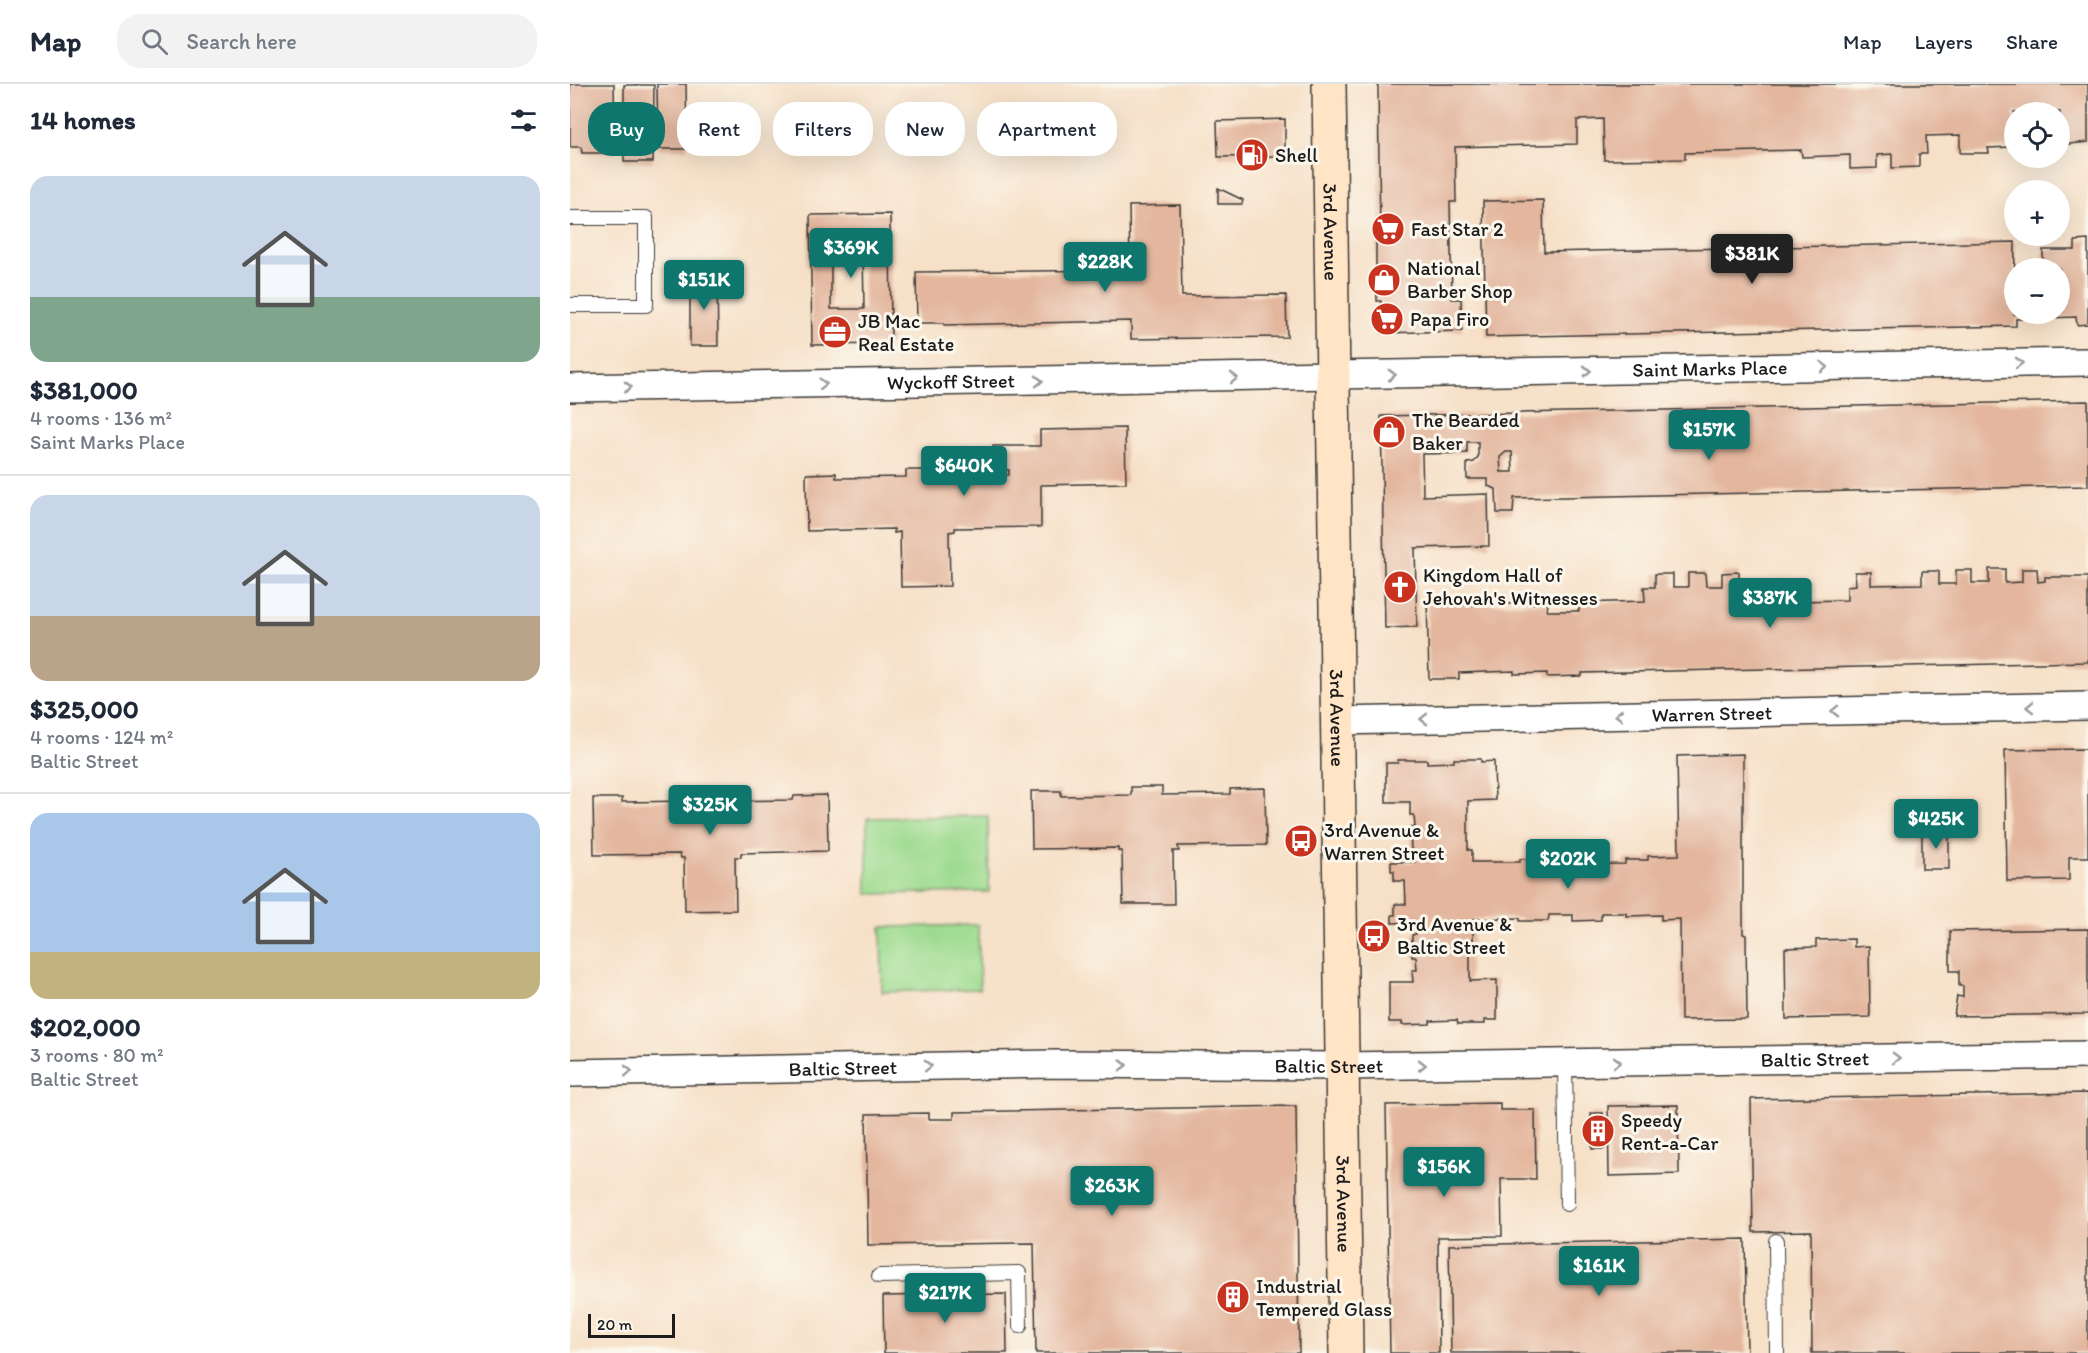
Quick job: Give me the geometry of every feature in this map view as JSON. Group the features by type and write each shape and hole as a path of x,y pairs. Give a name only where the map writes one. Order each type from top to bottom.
{"main road":[{"name":"3rd Avenue","path":"1329,84 1346,1353"}],"street":[{"name":"Saint Marks Place","path":"1333,376 2088,362"},
{"name":"Wyckoff Street","path":"570,388 1333,376"},
{"name":"Warren Street","path":"1337,721 2088,706"},
{"name":"Baltic Street","path":"570,1073 1056,1064 1342,1066 2088,1055"}],"lane":[{"path":"570,218 646,218 646,305 570,305"},
{"path":"1565,1063 1567,1204"},
{"path":"1776,1241 1777,1353"},
{"path":"879,1276 1019,1273 1020,1326"}],"green space":[{"path":"988,816 989,892 867,894 867,818"},
{"path":"978,925 980,989 882,992 881,927"}],"building":[{"path":"570,84 614,84 614,102 588,102 588,153 582,153 581,147 570,147"},
{"path":"657,84 686,84 686,102 677,102 677,149 665,149 665,102 657,102"},
{"path":"1378,84 2088,84 2088,142 2070,144 2070,102 2004,102 2004,147 1988,148 1989,153 1960,153 1960,135 1926,136 1927,154 1919,154 1919,167 1892,168 1892,154 1877,155 1877,168 1850,169 1850,155 1802,157 1801,150 1685,153 1685,159 1604,160 1603,119 1577,120 1577,144 1455,147 1456,202 1450,202 1452,299 1461,299 1462,331 1382,333 1381,301 1377,301 1376,268 1376,236 1380,235"},
{"path":"624,85 654,85 654,102 624,102"},
{"path":"1285,119 1285,156 1218,157 1217,121"},
{"path":"624,156 653,156 653,162 624,162"},
{"path":"1218,188 1243,200 1242,204 1218,204"},
{"path":"1543,200 1544,252 2004,242 2004,246 2015,246 2015,258 2004,258 2004,324 2016,324 2016,326 1486,337 1483,201"},
{"path":"1180,205 1182,296 1286,295 1287,337 1131,339 1131,321 944,325 944,323 917,323 916,272 1130,270 1129,206"},
{"path":"890,214 891,344 812,345 810,215","holes":["831,249 863,249 864,309 831,309"]},
{"path":"2088,240 2088,324 2077,325 2076,317 2070,317 2070,258 2043,258 2043,250 2075,250 2075,241"},
{"path":"690,276 717,276 718,346 690,346"},
{"path":"2088,401 2088,486 1514,498 1513,513 1497,513 1496,489 1488,486 1488,479 1467,479 1467,463 1474,462 1478,457 1478,442 1467,442 1467,453 1422,454 1423,496 1488,494 1489,546 1415,548 1417,627 1385,628 1381,416","holes":["1506,452 1512,452 1513,472 1501,472 1500,457"]},
{"path":"1125,428 1126,483 1041,485 1041,527 955,528 955,531 949,532 950,586 901,587 900,532 894,533 894,529 807,531 806,474 836,473 836,478 906,477 906,470 938,470 938,477 1009,475 1009,470 993,470 993,446 1040,446 1040,430"},
{"path":"1989,569 2005,569 2005,583 2022,582 2022,569 2037,569 2038,582 2045,581 2045,577 2088,577 2088,662 1582,673 1582,676 1547,677 1547,673 1514,674 1514,671 1459,673 1459,679 1429,679 1427,599 1458,598 1458,605 1548,603 1547,611 1579,611 1579,603 1645,601 1644,587 1655,587 1655,574 1673,574 1673,587 1688,587 1688,573 1705,573 1706,586 1722,586 1722,573 1739,572 1739,586 1749,585 1749,602 1847,600 1847,586 1856,585 1855,572 1871,572 1871,585 1922,584 1922,571 1939,571 1939,584 1956,584 1956,570 1972,570 1972,583 1989,583"},
{"path":"2088,749 2088,857 2069,857 2069,880 2007,881 2005,750"},
{"path":"1743,754 1743,934 1746,935 1747,1019 1681,1020 1680,919 1661,920 1661,915 1626,916 1626,913 1601,913 1601,920 1573,921 1573,915 1549,915 1548,921 1520,921 1520,918 1473,919 1470,981 1497,980 1497,1020 1485,1020 1485,1024 1458,1024 1457,1020 1402,1025 1402,1022 1389,1022 1389,982 1413,982 1412,970 1417,970 1416,957 1412,957 1412,935 1416,934 1416,922 1392,923 1395,904 1406,904 1405,881 1394,881 1391,862 1415,862 1415,850 1411,850 1410,827 1415,827 1414,815 1410,815 1410,802 1386,802 1386,763 1398,763 1398,760 1427,760 1427,763 1454,762 1454,759 1494,761 1495,800 1468,801 1468,850 1472,850 1472,862 1520,862 1520,859 1548,858 1548,865 1625,864 1625,860 1648,860 1648,856 1679,855 1677,756"},
{"path":"1131,787 1162,787 1162,795 1230,794 1230,789 1265,788 1266,845 1178,846 1179,851 1173,851 1174,904 1123,904 1122,851 1118,851 1118,848 1032,849 1031,791 1061,791 1061,796 1131,795"},
{"path":"692,794 726,794 726,801 793,800 794,796 827,795 828,851 741,853 741,857 735,857 736,910 685,911 684,858 681,858 680,854 594,855 593,798 622,798 622,802 692,801"},
{"path":"1922,830 1949,830 1949,869 1922,869"},
{"path":"2088,929 2088,1014 1954,1016 1957,996 1963,997 1963,986 1959,986 1959,971 1950,971 1950,931"},
{"path":"1854,939 1854,947 1869,946 1870,1017 1786,1019 1785,948 1816,947 1816,940"},
{"path":"2088,1093 2088,1353 1812,1353 1811,1231 1753,1232 1751,1099"},
{"path":"1500,1103 1500,1110 1535,1110 1536,1179 1501,1179 1502,1236 1438,1237 1439,1353 1390,1353 1386,1105"},
{"path":"1678,1105 1679,1174 1609,1176 1608,1106"},
{"path":"1296,1106 1299,1353 1036,1353 1034,1243 868,1245 866,1114 929,1113 929,1119 954,1119 954,1112"},
{"name":"Speedy Rent-a-Car","path":"1591,1113 1603,1113 1604,1149 1592,1149"},
{"path":"1745,1239 1747,1353 1451,1353 1449,1245"},
{"path":"1006,1294 1007,1353 884,1353 883,1296"}],"place":[{"name":"Shell","path":"1252,155"},
{"name":"Fast Star 2","path":"1388,229"},
{"name":"National Barber Shop","path":"1384,280"},
{"name":"Papa Firo","path":"1387,319"},
{"name":"JB Mac Real Estate","path":"835,332"},
{"name":"The Bearded Baker","path":"1389,432"},
{"name":"Kingdom Hall of Jehovah's Witnesses","path":"1400,587"},
{"name":"3rd Avenue & Warren Street","path":"1301,841"},
{"name":"3rd Avenue & Baltic Street","path":"1374,936"},
{"name":"Speedy Rent-a-Car","path":"1598,1131"},
{"name":"Industrial Tempered Glass","path":"1233,1297"}]}
